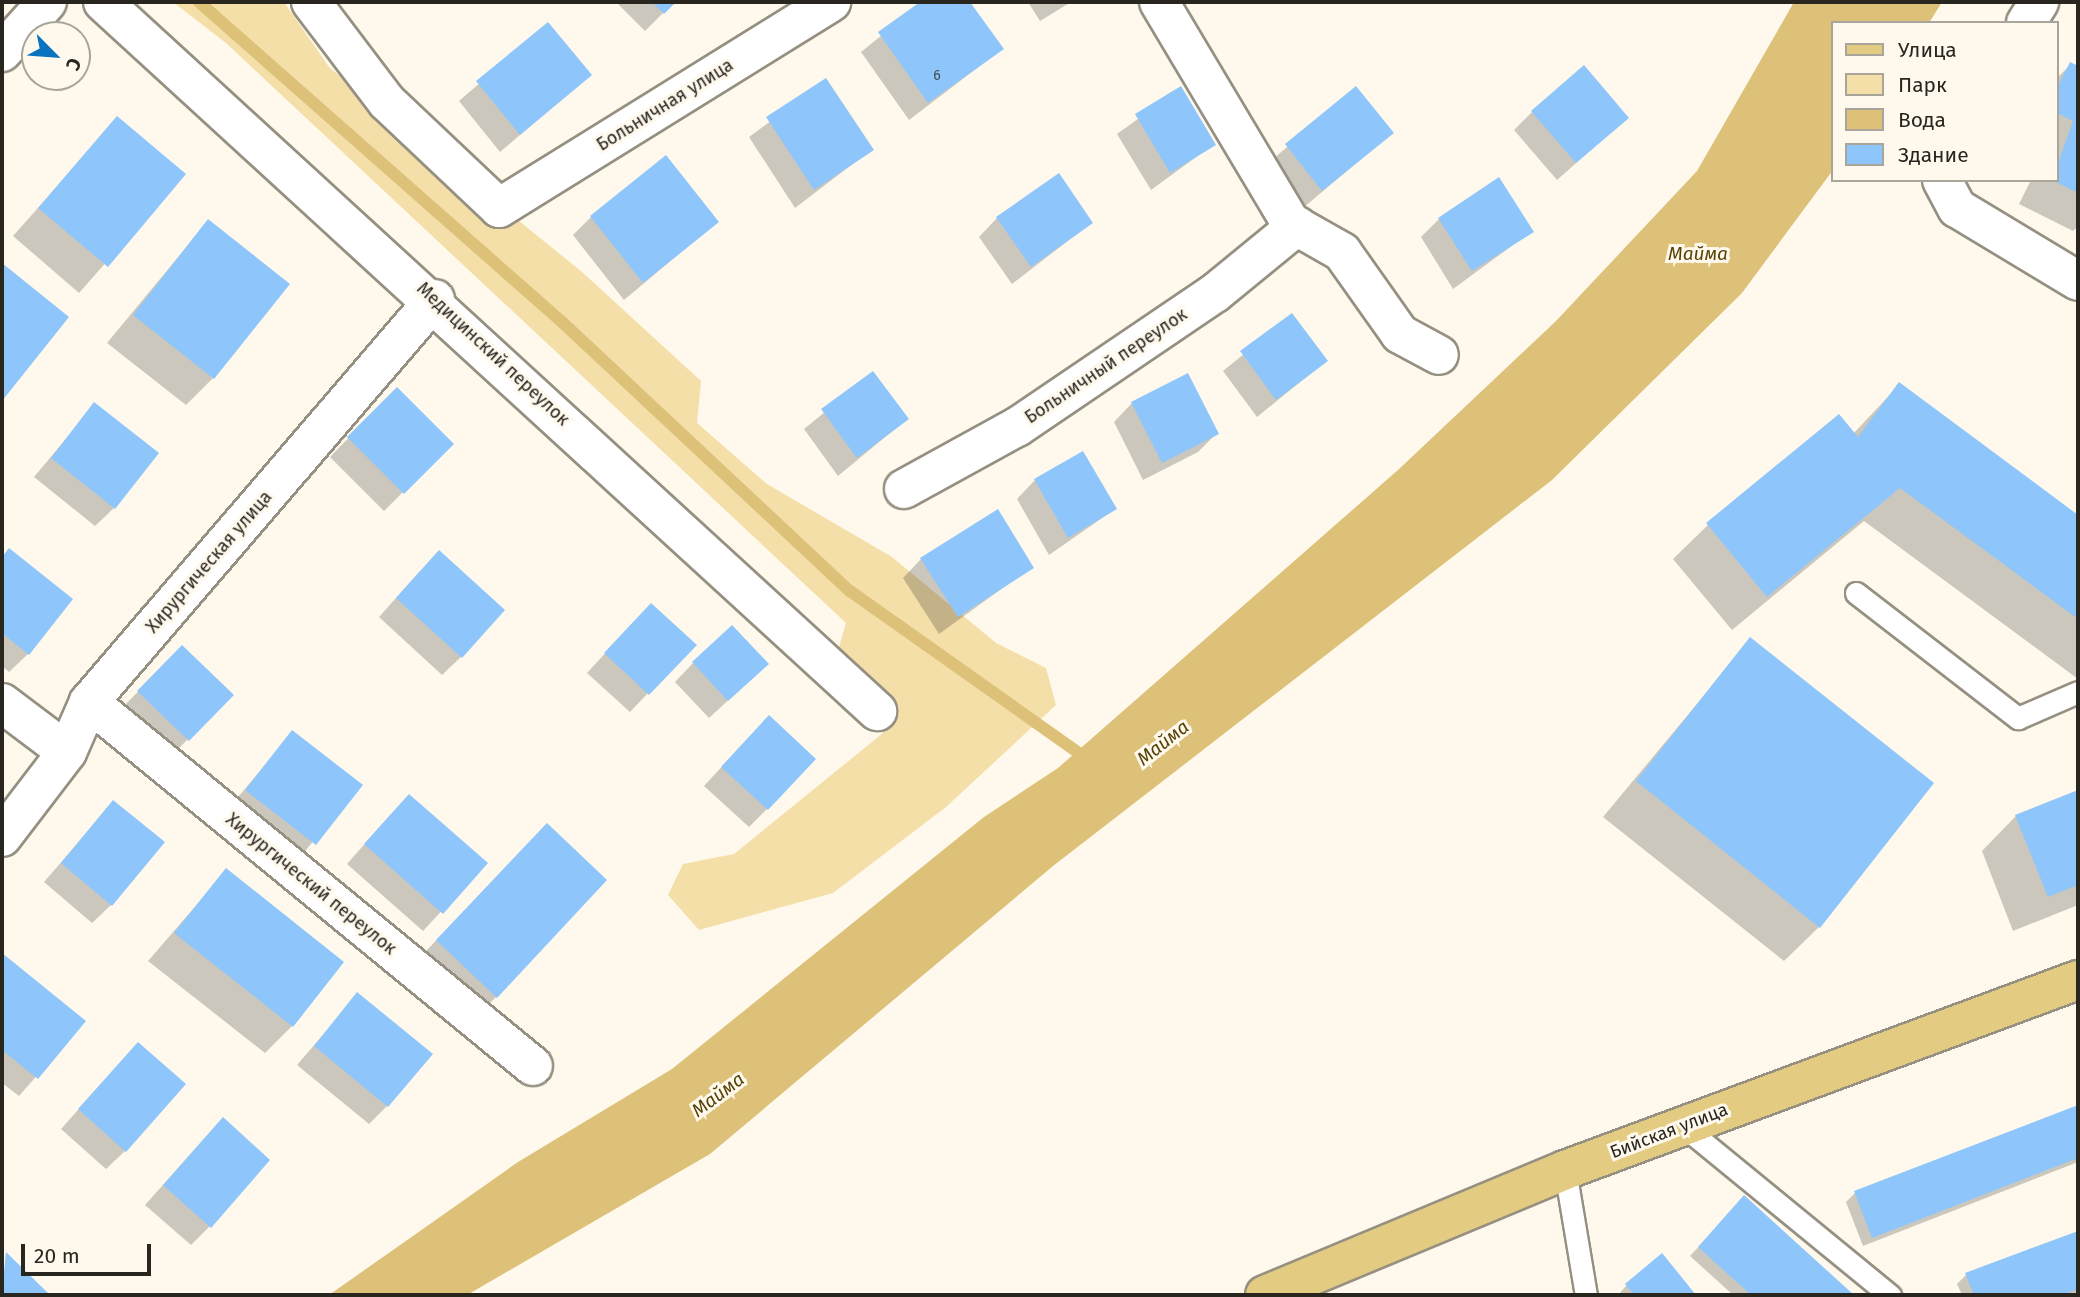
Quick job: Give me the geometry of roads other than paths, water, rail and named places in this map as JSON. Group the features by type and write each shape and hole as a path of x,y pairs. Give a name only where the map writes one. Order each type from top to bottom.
{"main road":[{"name":"Бийская улица","path":"1265,1295 1565,1170 2078,980"}],"street":[{"path":"2,52 47,2"},
{"name":"Медицинский переулок","path":"103,2 435,299 877,711"},
{"name":"Больничная улица","path":"311,2 387,102 499,208 831,2"},
{"path":"1160,2 1297,226 1342,252 1401,334 1439,355"},
{"path":"2027,21 2039,2"},
{"path":"1943,182 1957,208 2078,281"},
{"name":"Больничный переулок","path":"904,489 1017,427 1215,293 1297,226"},
{"name":"Хирургическая улица","path":"2,837 66,751 89,702 435,299"},
{"name":"Хирургический переулок","path":"89,702 533,1066"},
{"path":"2,703 66,751"}],"lane":[{"path":"1856,593 2018,718 2078,692"},
{"path":"1682,1125 1890,1295"},
{"path":"1565,1170 1586,1295"}],"water":[{"name":"Майма","path":"1794,2 1942,2 1930,21 1832,21 1832,171 1742,293 1552,480 1053,866 710,1154 467,1295 329,1295 518,1162 672,1069 984,817 1058,768 1398,470 1556,321 1697,171"}],"waterway":[{"path":"199,2 561,321 850,591 1090,761"}]}
